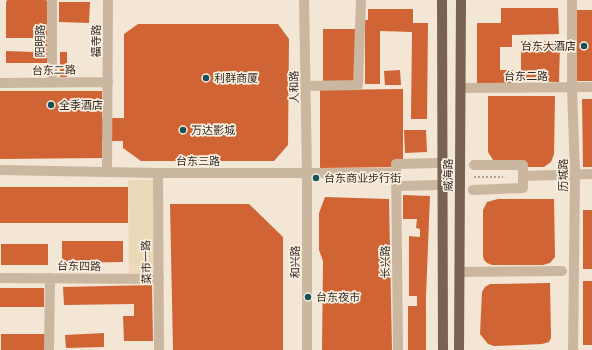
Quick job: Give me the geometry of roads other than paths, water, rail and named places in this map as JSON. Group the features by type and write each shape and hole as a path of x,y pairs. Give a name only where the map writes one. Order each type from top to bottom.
{"main road":[{"name":"威海路","path":"442,0 443,350"},
{"name":"威海路","path":"459,350 461,0"}],"street":[{"name":"阳明路","path":"52,0 52,82"},
{"name":"福寺路","path":"107,172 108,0"},
{"name":"人和路","path":"304,0 307,173"},
{"path":"306,86 358,85 361,0"},
{"name":"历城路","path":"572,0 572,88 575,173 573,350"},
{"name":"台东二路","path":"0,83 108,82"},
{"name":"台东二路","path":"461,88 592,87"},
{"path":"397,173 396,164 438,162"},
{"path":"474,164 522,165 523,176 522,188 474,190"},
{"name":"台东三路","path":"0,170 158,173 397,173"},
{"name":"菜市一路","path":"158,173 159,350"},
{"name":"和兴路","path":"307,173 307,350"},
{"name":"长兴路","path":"397,173 398,350"},
{"path":"523,176 575,173 592,174"},
{"path":"397,186 439,185"},
{"path":"460,272 562,271"},
{"name":"台东四路","path":"0,278 159,279"},
{"path":"49,350 50,278"}],"place":[{"name":"台东大酒店","path":"584,46"},
{"name":"利群商厦","path":"206,78"},
{"name":"全季酒店","path":"51,105"},
{"name":"万达影城","path":"183,130"},
{"name":"台东商业步行街","path":"316,178"},
{"name":"台东夜市","path":"308,297"}]}
